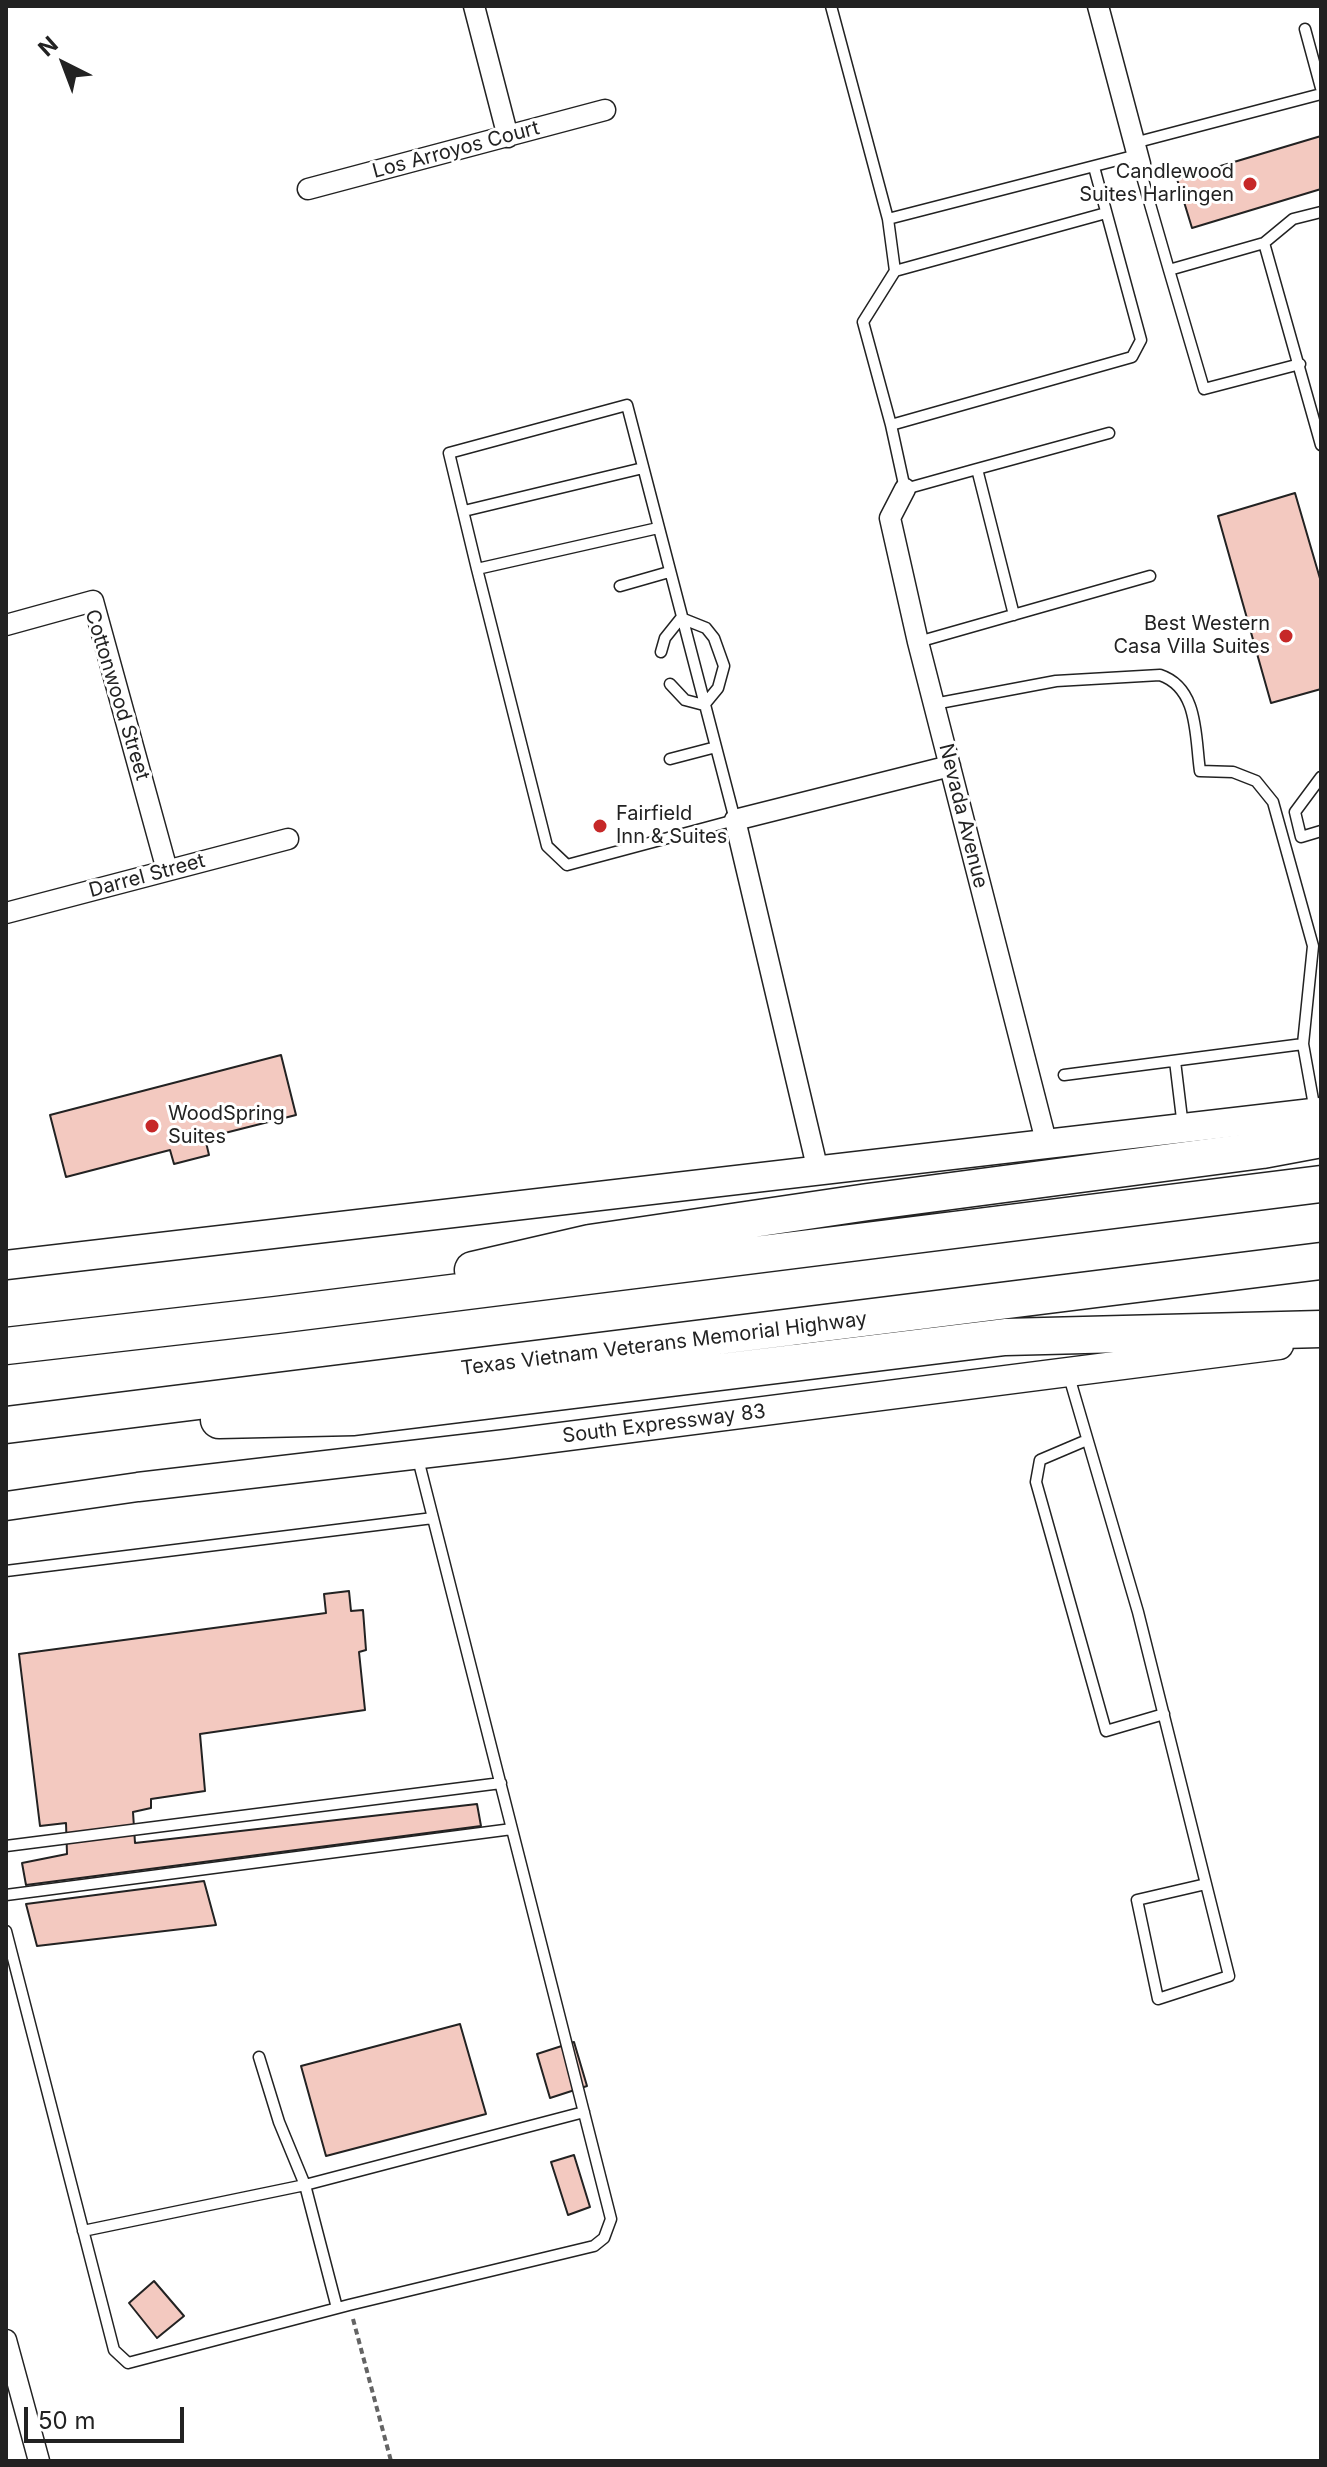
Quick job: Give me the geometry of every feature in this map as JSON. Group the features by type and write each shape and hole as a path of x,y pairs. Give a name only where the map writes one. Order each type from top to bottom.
{"highway":[{"path":"276,1315 590,1243 868,1202 1262,1150 1319,1121"},
{"path":"6,1346 1321,1184"},
{"name":"Texas Vietnam Veterans Memorial Highway","path":"18,1424 1321,1261"},
{"path":"18,1424 354,1417 1005,1337 1321,1329"}],"main road":[{"path":"6,1265 1184,1128 1319,1121"},
{"name":"South Expressway 83","path":"6,1506 1321,1339"}],"street":[{"path":"474,6 508,137"},
{"path":"1098,6 1139,160"},
{"name":"Los Arroyos Court","path":"308,189 605,110"},
{"name":"Nevada Avenue","path":"905,489 890,518 918,642 1047,1145"},
{"name":"Cottonwood Street","path":"6,625 93,601 167,870"},
{"path":"818,1171 735,820 950,766"},
{"name":"Darrel Street","path":"6,913 288,839"},
{"path":"6,2340 39,2461"}],"lane":[{"path":"831,6 888,219 895,271 863,322 905,489 1109,433"},
{"path":"888,219 1094,167 1139,160 1321,91 1305,29"},
{"path":"1139,160 1204,389 1300,364"},
{"path":"891,425 1132,357 1141,340 1094,167"},
{"path":"1169,270 1264,243 1293,219 1321,212"},
{"path":"895,271 1106,213"},
{"path":"1264,243 1321,445"},
{"path":"627,405 643,468 735,820 567,865 547,846 449,453 627,405"},
{"path":"464,511 643,468"},
{"path":"977,469 1014,615"},
{"path":"477,569 658,528"},
{"path":"620,586 669,572"},
{"path":"918,642 1150,576"},
{"path":"661,652 665,638 681,618"},
{"path":"681,618 706,628 714,638 724,666 718,688 704,705"},
{"path":"934,704 1056,681 1160,675 1178,686 1191,702 1200,771 1233,772 1256,781 1273,802 1313,946 1303,1044 1319,1121"},
{"path":"670,684 685,700 704,705"},
{"path":"670,759 716,747"},
{"path":"1321,777 1295,812 1301,837 1321,831"},
{"path":"1064,1075 1303,1044"},
{"path":"1175,1061 1184,1128"},
{"path":"1067,1371 1138,1612 1164,1714 1229,1976 1158,1999 1137,1900 1206,1884"},
{"path":"1087,1440 1040,1460 1036,1482 1106,1731 1164,1714"},
{"path":"6,1931 114,2350 128,2363 337,2308 594,2246 604,2238 611,2219 417,1455"},
{"path":"6,1571 433,1518"},
{"path":"6,1846 501,1783"},
{"path":"6,1895 512,1829"},
{"path":"259,2057 279,2122 305,2185 337,2308"},
{"path":"83,2231 305,2185 584,2112"}],"path":[{"path":"349,2305 391,2461"}],"building":[{"name":"Candlewood Suites Harlingen","path":"1321,136 1321,189 1192,228 1177,179"},
{"name":"Best Western Casa Villa Suites","path":"1295,493 1321,582 1321,689 1271,703 1218,516"},
{"name":"WoodSpring Suites","path":"281,1055 296,1115 205,1138 209,1155 174,1164 170,1150 66,1177 50,1115"},
{"path":"349,1591 351,1611 363,1610 366,1650 359,1652 365,1710 200,1734 205,1791 151,1799 151,1808 133,1812 135,1843 477,1804 481,1826 26,1885 22,1863 67,1854 66,1823 40,1826 19,1654 326,1613 324,1594"},
{"path":"204,1881 216,1925 37,1946 26,1904"},
{"path":"460,2024 486,2114 326,2156 301,2066"},
{"path":"574,2042 587,2086 550,2098 537,2054"},
{"path":"574,2155 590,2207 568,2215 551,2162"},
{"path":"154,2281 184,2316 157,2338 129,2303"}],"place":[{"name":"Candlewood Suites Harlingen","path":"1250,184"},
{"name":"Best Western Casa Villa Suites","path":"1286,636"},
{"name":"Fairfield Inn & Suites","path":"600,826"},
{"name":"WoodSpring Suites","path":"152,1126"}]}
